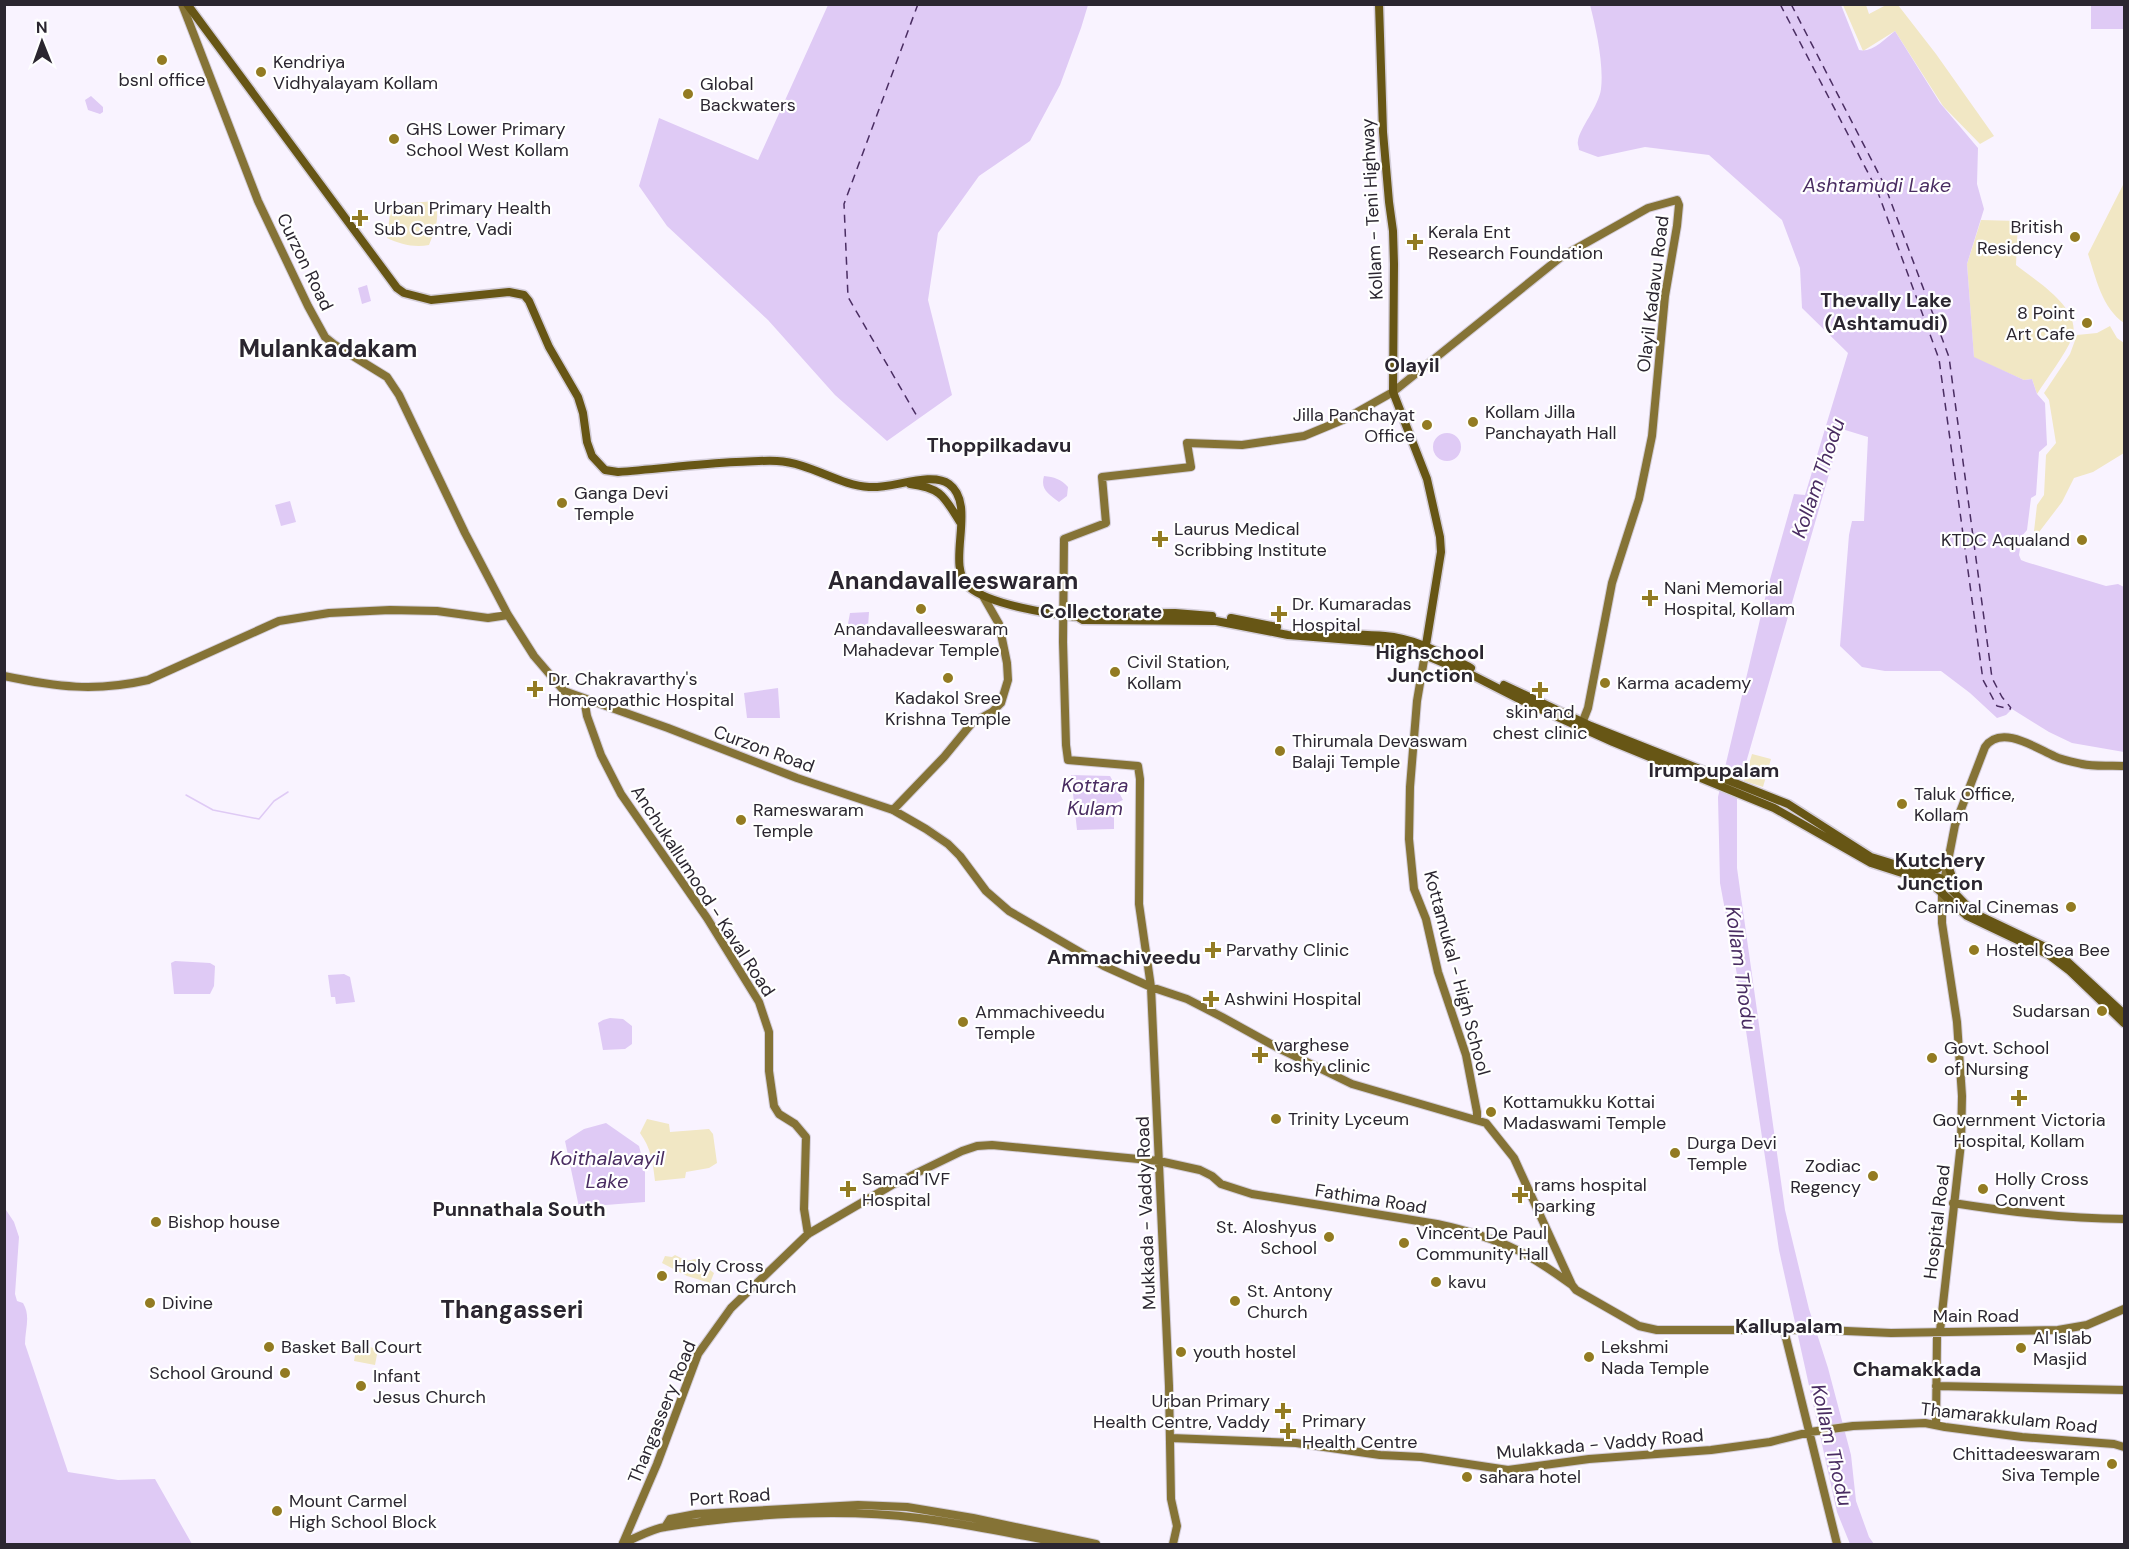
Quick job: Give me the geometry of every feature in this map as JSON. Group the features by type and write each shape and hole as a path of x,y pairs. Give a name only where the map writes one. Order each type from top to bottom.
{"main road":[{"path":"184,4 397,288 404,293 431,300 509,292 524,295 529,301 549,346 571,382 583,413 588,447 592,456 605,470 618,472 777,460 806,465 862,486 890,487 933,478 947,483 957,494 960,508 960,556 963,579 968,587 1000,602 1078,617 1083,614 1199,615 1318,633 1386,636 1426,650 1582,725 1774,808 1871,863 1930,882 1967,916 2062,964 2124,1023"},
{"name":"Kollam - Teni Highway","path":"1379,4 1383,132 1394,253 1393,392 1427,479 1440,537 1441,552 1426,650"},
{"path":"1680,766 1788,804 1863,853 1930,873 1943,881 1974,913 2058,953 2124,1014"},
{"path":"1920,871 1937,870 1947,862 1951,880 1960,900"}],"street":[{"name":"Curzon Road","path":"184,4 258,201 308,306 325,336 335,345 387,377 399,395 465,533 508,615 534,656 564,691 797,778 893,810 948,844 986,891 1009,911 1104,966 1151,987 1186,999 1295,1057 1352,1084 1490,1126 1514,1158 1572,1285"},
{"name":"Olayil Kadavu Road","path":"1393,392 1561,257 1648,208 1670,201 1678,202 1675,247 1665,296 1652,436 1640,499 1612,583 1582,725"},
{"path":"1064,615 1064,539 1106,523 1102,477 1191,467 1187,443 1242,444 1304,435 1345,419 1393,392"},
{"path":"893,810 944,757 972,723 1001,704 1008,680 1007,663 999,624 983,596"},
{"path":"4,676 67,688 129,684 148,680 279,621 328,613 390,610 437,611 488,618 508,615"},
{"name":"Mukkada - Vaddy Road","path":"1064,615 1068,760 1138,766 1140,779 1139,904 1151,987 1171,1438 1171,1499 1177,1526 1173,1545"},
{"name":"Kottamukal - High School","path":"1426,650 1418,701 1410,787 1409,839 1414,889 1426,919 1438,972 1466,1055 1477,1112 1476,1120"},
{"name":"Anchukallumood - Kaval Road","path":"584,699 587,716 601,755 621,794 706,918 762,1009 769,1032 769,1071 774,1106 779,1114 795,1124 806,1137 804,1209 808,1234"},
{"name":"Hospital Road","path":"1936,1424 1937,1336 1940,1331 1961,1143 1962,1096 1957,1022 1942,923 1943,881 1954,825 1988,743 2000,737 2009,737 2057,758 2083,764 2124,766"},
{"name":"Thangassery Road","path":"622,1543 657,1464 698,1354 730,1308 808,1234 892,1185 977,1146 992,1145 1159,1161"},
{"name":"Fathima Road","path":"1159,1161 1200,1170 1221,1184 1252,1194 1437,1224 1482,1236 1517,1250 1572,1285 1576,1290 1639,1326 1657,1330 1787,1330"},
{"path":"1953,1203 2032,1215 2124,1219"},
{"name":"Main Road","path":"1787,1330 1993,1332 2076,1328 2124,1309"},
{"path":"1787,1330 1813,1432 1837,1545"},
{"path":"1936,1386 2124,1390"},
{"name":"Thamarakkulam Road","path":"1813,1432 1853,1426 1936,1424 1967,1431 2114,1444 2124,1447"},
{"name":"Mulakkada - Vaddy Road","path":"1171,1438 1296,1443 1380,1455 1421,1457 1508,1470 1589,1459 1670,1454 1770,1442 1813,1432"},
{"name":"Port Road","path":"665,1527 670,1519 696,1514 858,1505 907,1507 973,1518 1096,1545"},
{"name":"Port Road","path":"665,1527 736,1517 874,1514 965,1525 1067,1545"},
{"path":"622,1543 665,1527"}],"shaded area":[{"path":"1843,5 1866,5 1869,14 1886,5 1898,5 1994,136 1980,144 1943,106 1895,31 1863,51"},
{"path":"2124,183 2124,323 2116,317 2105,301 2088,254"},
{"path":"434,201 437,218 429,245 407,245 387,238 391,205"},
{"path":"1981,220 2018,221 2016,265 2056,297 2071,317 2074,327 2069,345 2037,394 2032,379 2024,380 1974,358 1967,264"},
{"path":"2110,326 2117,338 2124,343 2124,453 2093,472 2074,478 2062,502 2033,540 2037,505 2044,495 2046,455 2056,443 2049,400 2044,393 2070,354 2077,335 2097,333"},
{"path":"1752,754 1771,759 1763,787 1744,781"},
{"path":"647,1119 669,1124 670,1132 709,1129 713,1134 717,1163 709,1168 686,1172 685,1178 655,1181 649,1150 640,1133"},
{"path":"675,1255 687,1261 695,1259 714,1273 710,1283 687,1276 662,1263 665,1256"},
{"path":"357,1344 378,1349 375,1365 354,1361"}],"water":[{"path":"828,5 1088,5 1060,85 1030,141 979,176 938,233 928,300 952,395 887,441 835,395 768,320 667,226 639,186 659,118 758,160"},
{"name":"Ashtamudi Lake","path":"1590,5 1841,5 1859,50 1873,47 1895,31 1940,103 1978,148 1977,184 1984,209 1967,264 1974,357 2024,380 2032,379 2037,394 2045,403 2047,445 2039,452 2036,495 2031,498 2027,530 2022,536 2019,555 2021,560 2106,586 2118,584 2124,587 2124,752 2072,743 2012,709 2006,715 1997,718 1941,671 1885,671 1862,667 1840,646 1849,535 1852,521 1864,521 1868,437 1842,429 1737,794 1737,868 1785,1210 1809,1309 1828,1368 1851,1455 1856,1501 1869,1537 1874,1544 1850,1544 1837,1512 1779,1250 1740,991 1720,883 1718,797 1767,590 1794,494 1805,495 1848,353 1802,308 1800,268 1782,220 1709,155 1645,147 1598,157 1579,150 1579,136 1597,103 1602,79 1597,35"},
{"path":"2091,5 2124,5 2124,29 2091,29"},
{"path":"91,96 103,107 103,112 100,114 88,110 85,100"},
{"path":"367,285 371,301 362,304 358,288"},
{"path":"1447,433 1457,437 1461,447 1457,457 1447,461 1437,457 1433,447 1437,437"},
{"path":"1044,476 1057,479 1065,484 1068,487 1067,496 1059,502 1049,494 1043,485"},
{"path":"290,501 296,522 281,526 275,505"},
{"path":"869,612 868,627 847,629 850,613"},
{"path":"778,688 780,718 747,718 744,693"},
{"name":"Kottara Kulam","path":"1071,775 1110,776 1123,800 1114,804 1114,829 1077,830"},
{"path":"175,961 210,963 215,966 214,986 210,994 174,994 171,963"},
{"path":"344,974 350,977 355,1002 336,1004 335,997 331,997 328,975"},
{"path":"610,1018 623,1019 632,1026 632,1044 625,1049 603,1050 598,1023"},
{"name":"Koithalavayil Lake","path":"606,1123 639,1146 645,1169 645,1202 579,1207 565,1141 584,1129"},
{"path":"4,1207 14,1222 19,1237 15,1294 17,1301 23,1303 27,1313 25,1344 68,1472 118,1480 155,1479 192,1544 5,1544"}],"waterway":[{"path":"186,795 213,810 259,819 274,801 288,792"}],"ferry route":[{"path":"918,4 844,204 848,297 918,418"},
{"path":"1780,4 1877,190 1939,359 1983,680 1997,706 2011,709"},
{"path":"1791,4 1885,186 1949,357 1992,678 2011,708"}],"place":[{"name":"bsnl office","path":"162,60"},
{"name":"Kendriya Vidhyalayam Kollam","path":"261,72"},
{"name":"Global Backwaters","path":"688,94"},
{"name":"GHS Lower Primary School West Kollam","path":"394,139"},
{"name":"Urban Primary Health Sub Centre, Vadi","path":"360,218"},
{"name":"British Residency","path":"2075,237"},
{"name":"Kerala Ent Research Foundation","path":"1415,242"},
{"name":"8 Point Art Cafe","path":"2087,323"},
{"name":"Kollam Jilla Panchayath Hall","path":"1473,422"},
{"name":"Jilla Panchayat Office","path":"1427,425"},
{"name":"Ganga Devi Temple","path":"562,503"},
{"name":"Laurus Medical Scribbing Institute","path":"1160,539"},
{"name":"KTDC Aqualand","path":"2082,540"},
{"name":"Nani Memorial Hospital, Kollam","path":"1650,598"},
{"name":"Anandavalleeswaram Mahadevar Temple","path":"921,609"},
{"name":"Dr. Kumaradas Hospital","path":"1279,614"},
{"name":"Civil Station, Kollam","path":"1115,672"},
{"name":"Kadakol Sree Krishna Temple","path":"948,678"},
{"name":"Karma academy","path":"1605,683"},
{"name":"Dr. Chakravarthy's Homeopathic Hospital","path":"535,689"},
{"name":"skin and chest clinic","path":"1540,690"},
{"name":"Thirumala Devaswam Balaji Temple","path":"1280,751"},
{"name":"Taluk Office, Kollam","path":"1902,804"},
{"name":"Rameswaram Temple","path":"741,820"},
{"name":"Carnival Cinemas","path":"2071,907"},
{"name":"Parvathy Clinic","path":"1213,950"},
{"name":"Hostel Sea Bee","path":"1974,950"},
{"name":"Ashwini Hospital","path":"1211,999"},
{"name":"Sudarsan","path":"2102,1011"},
{"name":"Ammachiveedu Temple","path":"963,1022"},
{"name":"varghese koshy clinic","path":"1260,1055"},
{"name":"Govt. School of Nursing","path":"1932,1058"},
{"name":"Government Victoria Hospital, Kollam","path":"2019,1098"},
{"name":"Kottamukku Kottai Madaswami Temple","path":"1491,1112"},
{"name":"Trinity Lyceum","path":"1276,1119"},
{"name":"Durga Devi Temple","path":"1675,1153"},
{"name":"Zodiac Regency","path":"1873,1176"},
{"name":"Samad IVF Hospital","path":"848,1189"},
{"name":"Holly Cross Convent","path":"1983,1189"},
{"name":"rams hospital parking","path":"1520,1195"},
{"name":"Bishop house","path":"156,1222"},
{"name":"St. Aloshyus School","path":"1329,1237"},
{"name":"Vincent De Paul Community Hall","path":"1404,1243"},
{"name":"Holy Cross Roman Church","path":"662,1276"},
{"name":"kavu","path":"1436,1282"},
{"name":"St. Antony Church","path":"1235,1301"},
{"name":"Divine","path":"150,1303"},
{"name":"Basket Ball Court","path":"269,1347"},
{"name":"Al Islab Masjid","path":"2021,1348"},
{"name":"youth hostel","path":"1181,1352"},
{"name":"Lekshmi Nada Temple","path":"1589,1357"},
{"name":"School Ground","path":"285,1373"},
{"name":"Infant Jesus Church","path":"361,1386"},
{"name":"Urban Primary Health Centre, Vaddy","path":"1283,1411"},
{"name":"Primary Health Centre","path":"1288,1431"},
{"name":"Chittadeeswaram Siva Temple","path":"2112,1464"},
{"name":"sahara hotel","path":"1467,1477"},
{"name":"Mount Carmel High School Block","path":"277,1511"}],"district":[{"name":"Thevally Lake (Ashtamudi)","path":"1886,312"},
{"name":"Mulankadakam","path":"328,349"},
{"name":"Olayil","path":"1412,365"},
{"name":"Thoppilkadavu","path":"999,445"},
{"name":"Anandavalleeswaram","path":"953,581"},
{"name":"Collectorate","path":"1101,611"},
{"name":"Highschool Junction","path":"1430,664"},
{"name":"Irumpupalam","path":"1714,770"},
{"name":"Kutchery Junction","path":"1940,872"},
{"name":"Ammachiveedu","path":"1124,957"},
{"name":"Punnathala South","path":"519,1209"},
{"name":"Thangasseri","path":"512,1310"},
{"name":"Kallupalam","path":"1789,1326"},
{"name":"Chamakkada","path":"1917,1369"}],"water label":[{"name":"Kollam Thodu","path":"1818,478"},
{"name":"Kollam Thodu","path":"1741,968"},
{"name":"Kollam Thodu","path":"1832,1445"}]}
